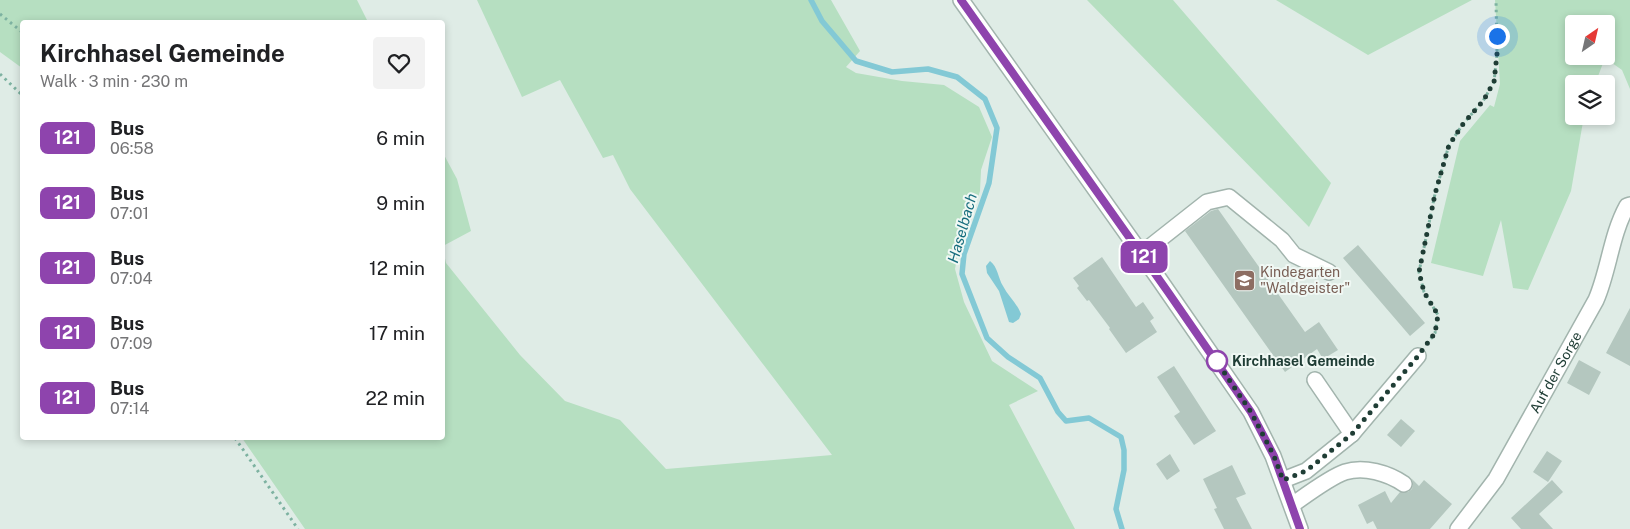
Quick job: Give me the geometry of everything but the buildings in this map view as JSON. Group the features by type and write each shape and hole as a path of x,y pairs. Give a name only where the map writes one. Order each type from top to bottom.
{"street":[{"path":"961,0 1251,412 1274,456 1300,529"},
{"path":"1141,254 1207,202 1229,197 1282,240 1294,255 1329,272"},
{"name":"Auf der Sorge","path":"1458,529 1496,479 1596,300 1619,223 1627,206 1630,205"},
{"path":"1283,480 1306,471 1352,434 1418,356"},
{"path":"1315,380 1352,434"},
{"path":"1292,505 1344,472 1372,471 1385,474 1404,484"}],"path":[{"path":"1418,356 1435,333 1438,315 1424,292 1419,272 1435,194 1449,145 1463,124 1483,101 1494,82 1497,54 1496,0"},
{"path":"0,14 20,30"},
{"path":"0,74 20,93"},
{"path":"236,440 298,529"}],"green space":[{"path":"0,0 357,0 367,20 20,20 20,67 0,52"},
{"path":"477,0 831,0 860,51 846,67 856,73 902,81 944,85 979,107 992,137 981,170 980,191 969,226 960,242 955,269 964,302 992,361 1038,391 1009,405 1075,529 305,529 243,440 445,440 445,258 446,263 520,355 565,401 620,420 666,469 832,455 630,189 613,155 603,158 560,80 522,97"},
{"path":"1087,0 1173,0 1331,183 1309,227"},
{"path":"1276,0 1472,0 1368,55"},
{"path":"1495,0 1630,0 1630,89 1622,70 1615,65 1615,15 1565,15 1565,65 1602,65 1598,75 1565,75 1565,125 1582,125 1571,191 1528,290 1513,288 1501,220 1483,276 1431,263 1460,141 1490,105 1494,107 1500,84"},
{"path":"445,157 457,179 471,231 445,245"}],"water":[{"path":"990,261 995,266 1001,283 1021,314 1019,319 1013,323 1009,322 999,291 987,273 986,266"}],"waterway":[{"name":"Haselbach","path":"811,0 822,21 856,61 892,72 928,69 957,77 985,99 997,128 989,183 964,254 962,274 987,338 1008,357 1040,378 1058,412 1066,421 1089,418 1121,437 1124,450 1124,470 1116,509 1122,529"}],"bus line":[{"name":"121","path":"961,0 1251,412 1274,456 1300,529"}],"place":[{"name":"Kindegarten \"Waldgeister\"","path":"1244,280"},
{"name":"Kirchhasel Gemeinde","path":"1217,361"}],"route":[{"path":"1217,361 1213,356 1251,412 1274,456 1283,480 1306,471 1352,434 1435,333 1438,315 1424,292 1419,272 1435,194 1449,145 1463,124 1483,101 1494,82 1497,36"}]}
